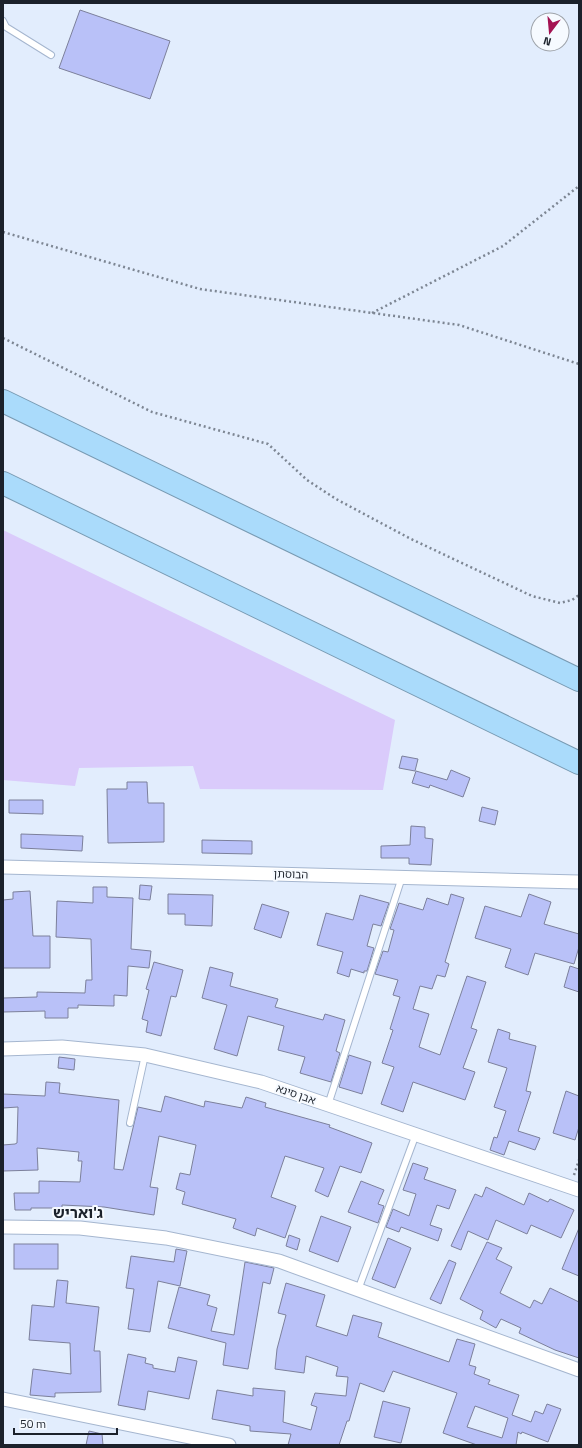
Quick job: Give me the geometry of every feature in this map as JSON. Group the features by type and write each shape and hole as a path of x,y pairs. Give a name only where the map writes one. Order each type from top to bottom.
{"highway":[{"path":"3,401 549,666 579,679"},
{"path":"3,483 579,763"},
{"path":"447,699 579,770"}],"street":[{"name":"הבוסתן","path":"3,867 579,882"},
{"name":"אבן סינא","path":"3,1049 62,1047 145,1055 261,1082 579,1190"},
{"path":"3,1227 80,1228 166,1238 279,1261 579,1370"},
{"path":"3,1399 229,1445"}],"lane":[{"path":"3,21 6,27 51,55"},
{"path":"328,1105 402,877"},
{"path":"130,1123 145,1055"},
{"path":"358,1290 416,1134"}],"path":[{"path":"372,313 503,246 579,186"},
{"path":"3,232 200,289 459,325 579,364"},
{"path":"3,338 152,412 268,444 307,480 336,499 411,539 532,596 560,603 572,600 579,595"},
{"path":"576,597 579,601"}],"shaded area":[{"path":"3,530 395,720 383,790 200,789 193,766 79,768 75,786 3,780"}],"building":[{"path":"80,10 170,41 150,99 59,68"},
{"path":"402,756 418,759 415,771 399,768"},
{"path":"451,770 470,778 463,797 430,785 429,788 412,783 416,771 447,780"},
{"path":"127,782 147,782 148,803 164,803 164,842 108,843 107,789 127,789"},
{"path":"9,800 43,800 43,814 9,813"},
{"path":"482,807 498,811 495,825 479,821"},
{"path":"411,826 425,827 425,838 433,839 431,865 409,864 409,858 381,858 381,846 410,845"},
{"path":"21,834 83,836 82,851 21,848"},
{"path":"202,840 252,841 252,854 202,853"},
{"path":"140,885 152,886 150,900 139,899"},
{"path":"93,887 107,887 107,897 133,898 131,949 151,951 149,968 128,966 127,996 114,995 114,1006 78,1005 78,1008 68,1008 68,1018 45,1018 45,1011 3,1012 3,998 37,997 37,992 85,993 86,980 92,980 91,939 56,937 57,901 93,903"},
{"path":"30,891 33,936 50,936 50,968 3,968 3,900 13,899 13,892"},
{"path":"168,894 213,895 212,926 185,925 185,914 168,914"},
{"path":"451,894 464,898 445,962 449,964 445,977 437,975 432,989 420,986 413,1009 429,1014 419,1047 440,1055 467,976 486,982 471,1028 477,1030 463,1068 475,1072 465,1100 413,1082 403,1112 381,1104 394,1067 382,1063 393,1030 390,1029 400,997 393,995 398,980 375,974 383,951 388,952 394,930 390,929 399,903 423,910 427,898 448,905"},
{"path":"529,894 551,902 544,924 579,934 579,947 574,964 535,953 528,975 505,967 511,949 475,938 485,906 521,917"},
{"path":"360,895 389,903 381,926 373,924 367,946 374,948 367,971 364,971 364,973 351,969 349,977 337,973 343,952 317,945 326,913 353,920"},
{"path":"262,904 289,912 281,938 254,929"},
{"path":"154,962 183,970 176,997 171,996 161,1036 146,1032 148,1021 142,1019 149,990 146,989"},
{"path":"570,966 579,969 579,992 564,987"},
{"path":"210,967 233,973 230,986 278,999 275,1007 323,1020 325,1014 345,1020 336,1051 340,1053 331,1082 300,1073 305,1057 278,1050 284,1026 248,1016 237,1056 214,1049 227,1005 202,998"},
{"path":"498,1029 510,1033 509,1039 536,1046 526,1091 531,1092 518,1131 540,1138 535,1150 509,1141 504,1155 490,1150 494,1137 497,1138 506,1111 494,1107 507,1068 488,1062"},
{"path":"349,1055 371,1062 362,1094 339,1087"},
{"path":"59,1057 75,1059 74,1070 58,1068"},
{"path":"46,1082 60,1083 59,1093 119,1100 114,1169 123,1170 138,1107 161,1112 165,1096 204,1107 205,1101 242,1108 246,1097 266,1103 265,1107 330,1125 329,1127 372,1143 361,1173 340,1166 328,1197 315,1191 324,1168 285,1156 271,1197 296,1206 285,1238 257,1228 255,1236 233,1228 236,1219 182,1204 185,1192 176,1189 180,1173 190,1175 196,1145 159,1136 150,1187 158,1188 154,1215 104,1207 62,1205 62,1208 31,1208 31,1210 15,1210 14,1193 39,1193 39,1181 80,1182 82,1161 78,1161 79,1152 37,1148 38,1170 3,1171 3,1145 17,1143 18,1107 3,1108 3,1094 45,1096"},
{"path":"566,1091 579,1096 579,1127 575,1140 553,1133"},
{"path":"413,1163 428,1168 424,1179 456,1190 449,1209 437,1205 430,1225 442,1229 438,1241 401,1227 399,1232 386,1227 393,1209 409,1216 416,1194 403,1190"},
{"path":"361,1181 384,1190 378,1204 384,1206 378,1223 348,1212"},
{"path":"486,1187 524,1205 529,1193 548,1202 550,1199 574,1210 561,1238 531,1225 527,1234 496,1220 488,1240 468,1231 461,1250 451,1246 475,1194 482,1197"},
{"path":"321,1216 351,1227 338,1262 309,1251"},
{"path":"579,1228 579,1276 562,1269"},
{"path":"289,1235 300,1239 297,1250 286,1246"},
{"path":"388,1238 411,1248 395,1288 372,1279"},
{"path":"487,1242 502,1248 496,1259 512,1267 500,1293 530,1308 534,1300 542,1304 550,1288 579,1302 579,1358 555,1350 519,1333 521,1328 501,1319 496,1328 480,1319 483,1311 460,1299"},
{"path":"14,1244 58,1244 58,1269 14,1269"},
{"path":"176,1249 187,1251 180,1286 158,1281 150,1332 128,1329 134,1289 126,1288 131,1256 174,1262"},
{"path":"449,1260 456,1263 441,1304 430,1299"},
{"path":"245,1262 274,1268 270,1284 263,1282 248,1369 223,1365 226,1343 168,1328 179,1287 210,1295 207,1305 217,1308 211,1331 234,1335"},
{"path":"57,1280 68,1281 66,1303 99,1307 94,1351 100,1351 101,1392 55,1393 55,1397 30,1395 33,1369 71,1374 70,1343 29,1340 32,1305 54,1307"},
{"path":"286,1283 325,1295 316,1326 347,1336 353,1315 382,1323 378,1337 449,1362 457,1339 475,1344 469,1365 476,1367 474,1374 490,1380 488,1384 519,1395 512,1415 531,1422 535,1411 543,1414 547,1404 561,1409 548,1442 522,1432 521,1434 518,1432 516,1445 477,1445 443,1433 457,1393 393,1371 384,1392 360,1383 349,1421 347,1421 339,1445 288,1445 291,1434 250,1431 250,1426 212,1419 217,1390 253,1396 253,1388 285,1391 283,1422 311,1430 317,1407 311,1405 315,1393 346,1396 348,1377 336,1376 338,1367 306,1356 304,1373 275,1369 277,1349 286,1315 278,1313","holes":["475,1406 508,1418 502,1438 467,1427"]},
{"path":"128,1354 146,1358 145,1363 153,1365 153,1368 175,1372 178,1357 197,1361 189,1399 148,1391 145,1410 118,1405"},
{"path":"383,1401 410,1408 401,1443 374,1437"},
{"path":"89,1431 102,1434 103,1445 86,1445"}],"district":[{"name":"ג'ואריש","path":"78,1212"}]}
